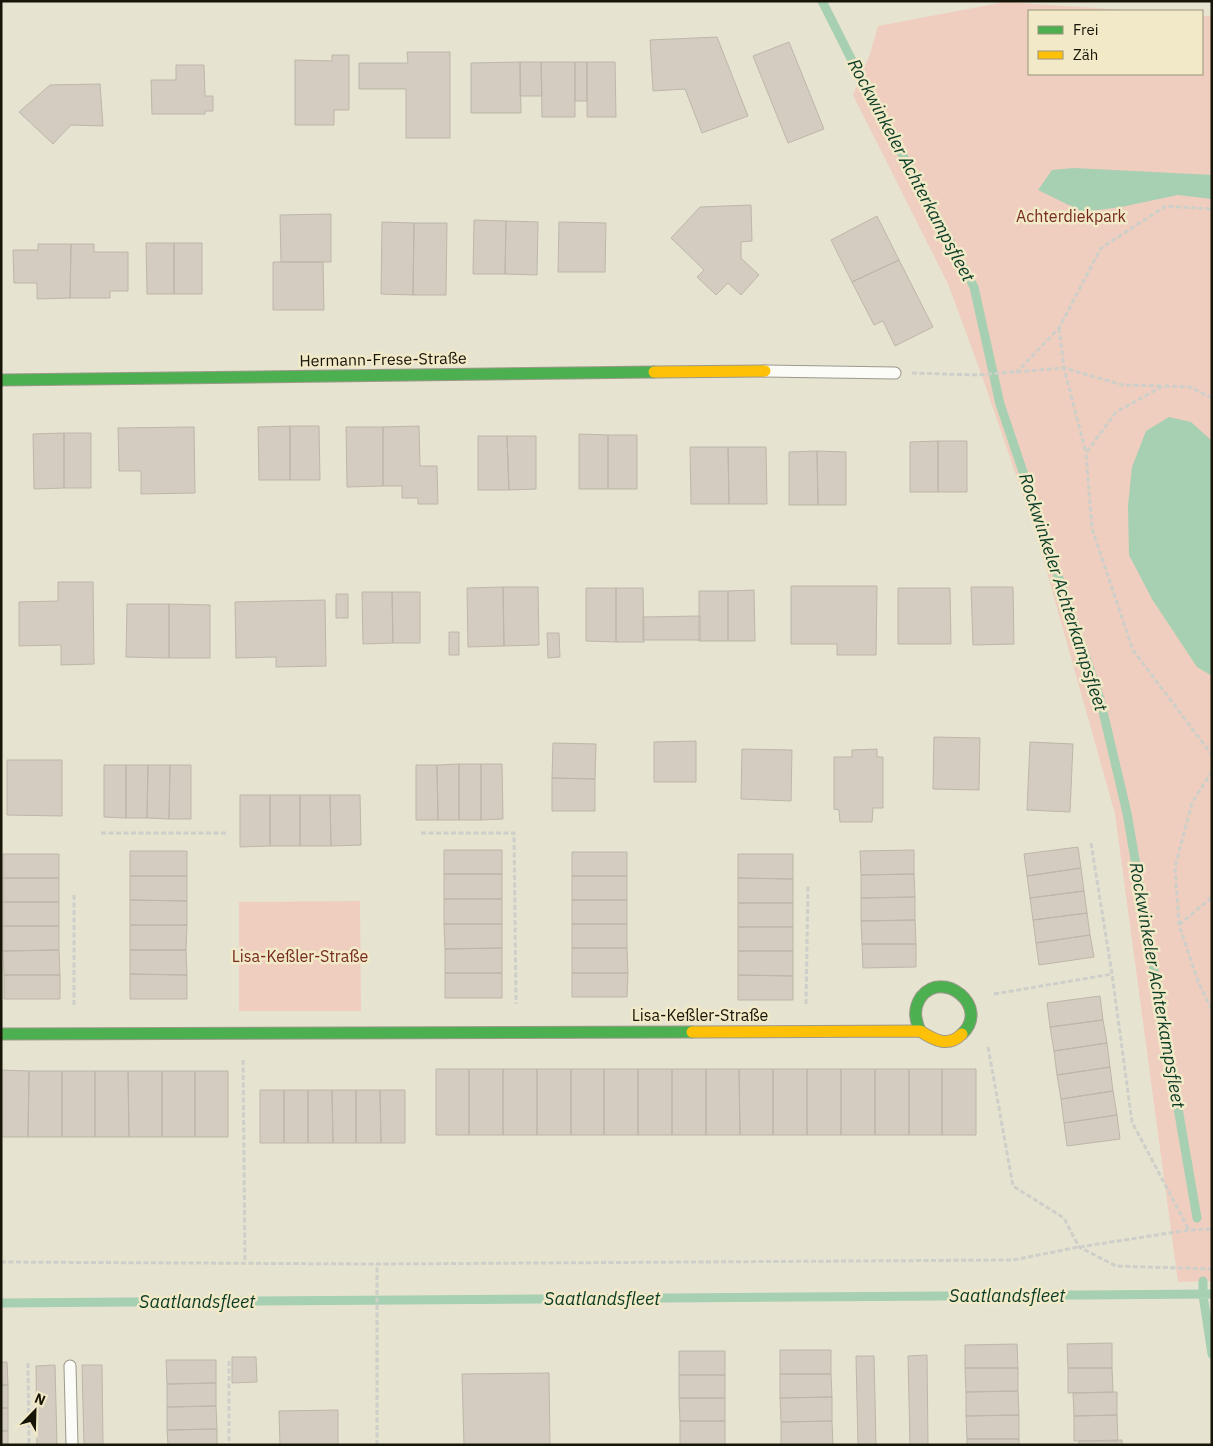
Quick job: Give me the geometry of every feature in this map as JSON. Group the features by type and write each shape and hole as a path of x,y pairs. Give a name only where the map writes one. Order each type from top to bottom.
{"street":[{"name":"Hermann-Frese-Straße","path":"1,380 765,371"},
{"path":"920,1031 915,1015 919,999 932,988 948,987 963,994 971,1008 970,1022 963,1035"},
{"name":"Lisa-Keßler-Straße","path":"1,1034 920,1031 929,1039 940,1043 952,1041 963,1035"}],"lane":[{"path":"765,371 895,373"},
{"path":"70,1366 72,1445"}],"path":[{"path":"1016,373 1059,328 1101,248 1166,206 1212,208"},
{"path":"1059,328 1064,368 1086,453 1092,529 1133,650 1212,755"},
{"path":"895,373 977,375 1064,368 1123,385 1190,387 1212,398"},
{"path":"1086,453 1116,412 1163,386"},
{"path":"1212,770 1192,803 1175,867 1179,924 1199,984 1212,1010"},
{"path":"102,833 228,833"},
{"path":"421,833 514,833 517,1032"},
{"path":"1091,843 1112,974 1132,1122 1189,1230"},
{"path":"806,1031 808,884"},
{"path":"74,894 74,1034"},
{"path":"1179,924 1212,897"},
{"path":"971,1008 982,996 1112,974"},
{"path":"243,1033 246,1262"},
{"path":"963,1035 987,1044 1013,1186 1064,1218 1079,1247 1116,1266 1212,1269"},
{"path":"1,1262 377,1264 1013,1260 1079,1247 1189,1230 1212,1229"},
{"path":"377,1264 377,1445"},
{"path":"228,1361 230,1445"},
{"path":"28,1363 29,1445"}],"green space":[{"name":"Achterdiekpark","path":"1005,2 1124,10 1028,10 1028,75 1203,75 1203,16 1212,16 1212,1281 1178,1282 1115,814 1036,533 948,284 853,95 870,54 878,26"},
{"name":"Lisa-Keßler-Straße","path":"360,901 361,1011 239,1011 239,902"}],"shaded area":[{"path":"1074,168 1212,175 1212,199 1178,195 1121,207 1083,212 1038,190 1052,170"},
{"path":"1169,417 1191,422 1212,441 1212,676 1197,667 1152,599 1129,555 1128,506 1132,467 1146,431"}],"building":[{"path":"717,37 748,116 702,133 685,89 653,91 650,40"},
{"path":"789,42 824,129 788,143 753,56"},
{"path":"407,52 450,52 450,138 406,138 406,89 359,89 359,63 408,63"},
{"path":"332,55 349,55 349,110 334,110 334,125 295,125 295,60 332,61"},
{"path":"520,62 521,113 471,113 471,63"},
{"path":"520,62 541,62 542,96 520,96"},
{"path":"541,62 575,62 575,117 542,117"},
{"path":"575,62 587,62 587,101 575,101"},
{"path":"587,62 615,62 616,117 587,117"},
{"path":"176,65 204,65 205,96 213,96 213,111 205,111 205,114 152,114 151,80 176,80"},
{"path":"100,84 103,126 71,125 53,144 19,112 50,85"},
{"path":"751,205 752,241 741,242 741,258 759,275 741,295 728,283 716,295 697,277 704,270 671,238 700,207"},
{"path":"331,214 331,262 281,262 280,215"},
{"path":"877,216 899,260 852,282 831,240"},
{"path":"474,220 506,221 505,274 473,274"},
{"path":"506,221 538,222 537,275 505,274"},
{"path":"382,222 414,223 413,295 381,294"},
{"path":"559,222 606,223 605,272 558,272"},
{"path":"414,223 447,223 446,295 413,295"},
{"path":"146,243 174,243 174,294 147,294"},
{"path":"174,243 202,243 202,294 174,294"},
{"path":"38,244 71,244 70,298 37,299 37,283 14,283 13,250 38,250"},
{"path":"71,244 94,244 94,252 128,252 128,291 110,291 110,298 70,298"},
{"path":"899,260 933,327 895,346 883,321 874,325 852,282"},
{"path":"273,262 323,262 324,310 273,310"},
{"path":"290,426 319,426 320,480 290,480"},
{"path":"290,426 290,480 259,480 258,427"},
{"path":"419,426 420,466 437,466 438,504 418,504 418,498 402,498 402,486 383,486 383,427"},
{"path":"194,427 195,493 141,494 141,471 119,471 118,428"},
{"path":"346,427 383,427 383,486 347,487"},
{"path":"64,433 64,488 34,489 33,434"},
{"path":"64,433 91,433 91,488 64,488"},
{"path":"579,434 608,435 608,489 579,489"},
{"path":"608,435 637,435 637,489 608,489"},
{"path":"478,436 507,436 509,490 478,490"},
{"path":"507,436 536,436 536,489 509,490"},
{"path":"938,441 967,441 967,492 938,492"},
{"path":"938,441 938,492 910,492 910,442"},
{"path":"690,447 728,447 729,504 691,504"},
{"path":"728,447 766,447 767,504 729,504"},
{"path":"817,451 846,452 846,505 818,505"},
{"path":"817,451 818,505 789,505 789,452"},
{"path":"58,582 93,582 94,664 61,665 61,645 19,646 19,602 58,601"},
{"path":"791,586 877,586 876,655 837,655 837,644 791,644"},
{"path":"503,587 538,587 539,645 504,646"},
{"path":"503,587 504,646 468,647 467,588"},
{"path":"971,587 1013,587 1014,644 973,645"},
{"path":"586,588 616,588 616,642 586,641"},
{"path":"616,588 643,588 644,642 616,642"},
{"path":"898,588 950,588 951,644 898,644"},
{"path":"754,590 755,641 728,641 728,591"},
{"path":"699,591 728,591 728,641 699,641"},
{"path":"362,592 392,592 393,643 363,644"},
{"path":"392,592 420,592 420,643 393,643"},
{"path":"336,594 348,594 348,618 336,618"},
{"path":"325,600 326,666 276,667 276,657 236,658 235,602"},
{"path":"127,604 169,604 169,658 126,657"},
{"path":"169,604 210,605 210,658 169,658"},
{"path":"700,616 700,640 643,640 643,617"},
{"path":"449,632 459,632 459,655 449,655"},
{"path":"547,633 559,633 560,657 548,658"},
{"path":"934,737 980,738 979,790 933,789"},
{"path":"696,741 696,782 654,782 654,742"},
{"path":"1030,742 1073,744 1070,812 1027,810"},
{"path":"553,743 596,744 595,779 552,778"},
{"path":"742,749 792,750 791,801 741,799"},
{"path":"877,749 877,757 883,757 883,808 873,808 872,822 840,822 839,810 834,809 834,757 852,757 852,750"},
{"path":"7,760 62,760 62,816 7,815"},
{"path":"459,764 459,820 438,820 437,765"},
{"path":"459,764 481,764 481,820 459,820"},
{"path":"481,764 502,764 503,819 481,820"},
{"path":"104,765 126,765 126,818 104,817"},
{"path":"126,765 148,765 147,818 126,818"},
{"path":"148,765 170,765 169,819 147,818"},
{"path":"170,765 191,765 191,819 169,819"},
{"path":"416,765 437,765 438,820 416,820"},
{"path":"552,778 595,779 595,811 552,811"},
{"path":"240,795 270,795 270,846 240,847"},
{"path":"270,795 300,795 300,846 270,846"},
{"path":"300,795 330,795 331,846 300,846"},
{"path":"330,795 360,795 361,845 331,846"},
{"path":"1078,847 1081,868 1027,876 1024,854"},
{"path":"444,850 502,850 502,874 444,874"},
{"path":"914,850 914,874 861,875 860,851"},
{"path":"130,851 187,851 187,876 130,876"},
{"path":"572,852 627,852 627,876 572,876"},
{"path":"3,854 59,854 59,878 3,878"},
{"path":"738,854 793,854 793,879 738,878"},
{"path":"1081,868 1084,891 1030,898 1027,876"},
{"path":"444,874 502,874 502,899 444,899"},
{"path":"914,874 915,897 861,898 861,875"},
{"path":"130,876 187,876 187,901 130,900"},
{"path":"572,876 627,876 627,900 572,900"},
{"path":"3,878 59,878 59,902 3,902"},
{"path":"738,878 793,879 793,903 738,903"},
{"path":"1084,891 1087,913 1033,920 1030,898"},
{"path":"915,897 915,920 861,921 861,898"},
{"path":"444,899 502,899 502,924 444,924"},
{"path":"130,900 187,901 187,925 130,925"},
{"path":"572,900 627,900 627,924 572,924"},
{"path":"3,902 59,902 59,926 3,926"},
{"path":"738,903 793,903 793,927 738,927"},
{"path":"1087,913 1090,935 1036,943 1033,920"},
{"path":"915,920 916,944 862,944 861,921"},
{"path":"444,924 502,924 502,948 445,949"},
{"path":"572,924 627,924 627,948 572,948"},
{"path":"130,925 187,925 186,950 130,950"},
{"path":"3,926 59,926 59,950 3,951"},
{"path":"738,927 793,927 793,951 738,951"},
{"path":"1090,935 1094,957 1039,965 1036,943"},
{"path":"862,944 916,944 916,967 863,968"},
{"path":"502,948 502,973 445,973 445,949"},
{"path":"572,948 627,948 628,973 572,973"},
{"path":"59,950 60,975 4,975 3,951"},
{"path":"130,950 186,950 187,975 130,974"},
{"path":"738,951 793,951 793,976 738,975"},
{"path":"445,973 502,973 502,998 445,998"},
{"path":"572,973 628,973 627,997 572,997"},
{"path":"130,974 187,975 187,999 130,999"},
{"path":"4,975 60,975 60,999 4,999"},
{"path":"738,975 793,976 793,1000 738,1000"},
{"path":"1100,996 1103,1020 1050,1027 1047,1003"},
{"path":"1103,1020 1107,1043 1054,1051 1050,1027"},
{"path":"1107,1043 1110,1067 1057,1075 1054,1051"},
{"path":"1110,1067 1113,1091 1061,1099 1057,1075"},
{"path":"436,1069 469,1069 469,1135 436,1135"},
{"path":"469,1069 503,1069 503,1135 469,1135"},
{"path":"503,1069 537,1069 537,1135 503,1135"},
{"path":"537,1069 571,1069 571,1135 537,1135"},
{"path":"571,1069 604,1069 604,1135 571,1135"},
{"path":"604,1069 638,1069 638,1135 604,1135"},
{"path":"638,1069 672,1069 672,1135 638,1135"},
{"path":"672,1069 706,1069 706,1135 672,1135"},
{"path":"706,1069 739,1069 740,1135 706,1135"},
{"path":"739,1069 773,1069 773,1135 740,1135"},
{"path":"773,1069 807,1069 807,1135 773,1135"},
{"path":"807,1069 841,1069 841,1135 807,1135"},
{"path":"841,1069 875,1069 875,1135 841,1135"},
{"path":"875,1069 909,1069 909,1135 875,1135"},
{"path":"909,1069 942,1069 942,1135 909,1135"},
{"path":"942,1069 976,1069 976,1135 942,1135"},
{"path":"1,1070 29,1071 28,1137 1,1137"},
{"path":"29,1071 62,1071 62,1137 28,1137"},
{"path":"62,1071 95,1071 95,1137 62,1137"},
{"path":"95,1071 128,1071 129,1137 95,1137"},
{"path":"128,1071 162,1071 162,1137 129,1137"},
{"path":"162,1071 195,1071 195,1137 162,1137"},
{"path":"195,1071 228,1071 228,1137 195,1137"},
{"path":"260,1090 284,1090 284,1143 260,1143"},
{"path":"284,1090 308,1090 308,1143 284,1143"},
{"path":"308,1090 332,1090 333,1143 308,1143"},
{"path":"332,1090 356,1090 356,1143 333,1143"},
{"path":"356,1090 380,1090 381,1143 356,1143"},
{"path":"380,1090 405,1090 405,1143 381,1143"},
{"path":"1113,1091 1117,1115 1064,1123 1061,1099"},
{"path":"1117,1115 1120,1139 1067,1146 1064,1123"},
{"path":"1112,1343 1112,1368 1068,1368 1067,1344"},
{"path":"1017,1344 1018,1368 965,1368 965,1345"},
{"path":"780,1350 831,1350 831,1374 780,1374"},
{"path":"679,1351 725,1351 725,1375 679,1375"},
{"path":"927,1355 928,1445 910,1445 908,1356"},
{"path":"856,1356 874,1356 876,1445 858,1445"},
{"path":"232,1357 256,1357 257,1382 232,1383"},
{"path":"166,1360 216,1360 216,1383 167,1384"},
{"path":"1,1362 7,1362 8,1385 1,1385"},
{"path":"55,1365 57,1445 37,1445 36,1366"},
{"path":"82,1365 102,1365 103,1445 84,1445"},
{"path":"965,1368 1018,1368 1018,1391 966,1392"},
{"path":"1068,1368 1112,1368 1113,1392 1068,1393"},
{"path":"549,1373 550,1445 464,1445 462,1374"},
{"path":"780,1374 831,1374 832,1397 780,1398"},
{"path":"679,1375 725,1375 725,1398 679,1398"},
{"path":"216,1383 216,1406 167,1407 167,1384"},
{"path":"1,1385 8,1385 8,1408 1,1408"},
{"path":"1018,1391 1019,1415 966,1416 966,1392"},
{"path":"1117,1392 1117,1415 1074,1416 1073,1393"},
{"path":"832,1397 832,1421 781,1422 780,1398"},
{"path":"679,1398 725,1398 725,1421 680,1421"},
{"path":"216,1406 217,1429 167,1430 167,1407"},
{"path":"1,1408 8,1408 8,1431 1,1431"},
{"path":"338,1410 338,1445 280,1445 279,1411"},
{"path":"1019,1415 1019,1439 967,1439 966,1416"},
{"path":"1117,1415 1118,1441 1074,1441 1074,1416"},
{"path":"680,1421 725,1421 725,1445 680,1445"},
{"path":"832,1421 833,1445 781,1445 781,1422"},
{"path":"217,1429 217,1445 168,1445 167,1430"},
{"path":"1,1431 8,1431 8,1445 1,1445"},
{"path":"967,1439 1019,1439 1019,1445 967,1445"},
{"path":"1122,1440 1122,1445 1079,1445 1079,1441"}],"waterway":[{"name":"Rockwinkeler Achterkampsfleet","path":"822,1 876,108 931,205 974,287 1000,404 1100,699 1127,813 1197,1218"},
{"name":"Rockwinkeler Achterkampsfleet","path":"1203,1281 1203,1295 1212,1354"},
{"name":"Saatlandsfleet","path":"1,1303 1212,1294"}],"traffic: fast":[{"path":"1,380 654,372"},
{"path":"920,1031 916,1014 918,1001 930,989 941,987 961,994 968,1003 971,1013 969,1023 962,1034"},
{"path":"1,1034 692,1032"}],"traffic: slow":[{"path":"654,372 765,371"},
{"path":"692,1032 920,1031 936,1040 946,1042 952,1041 962,1034"}]}
